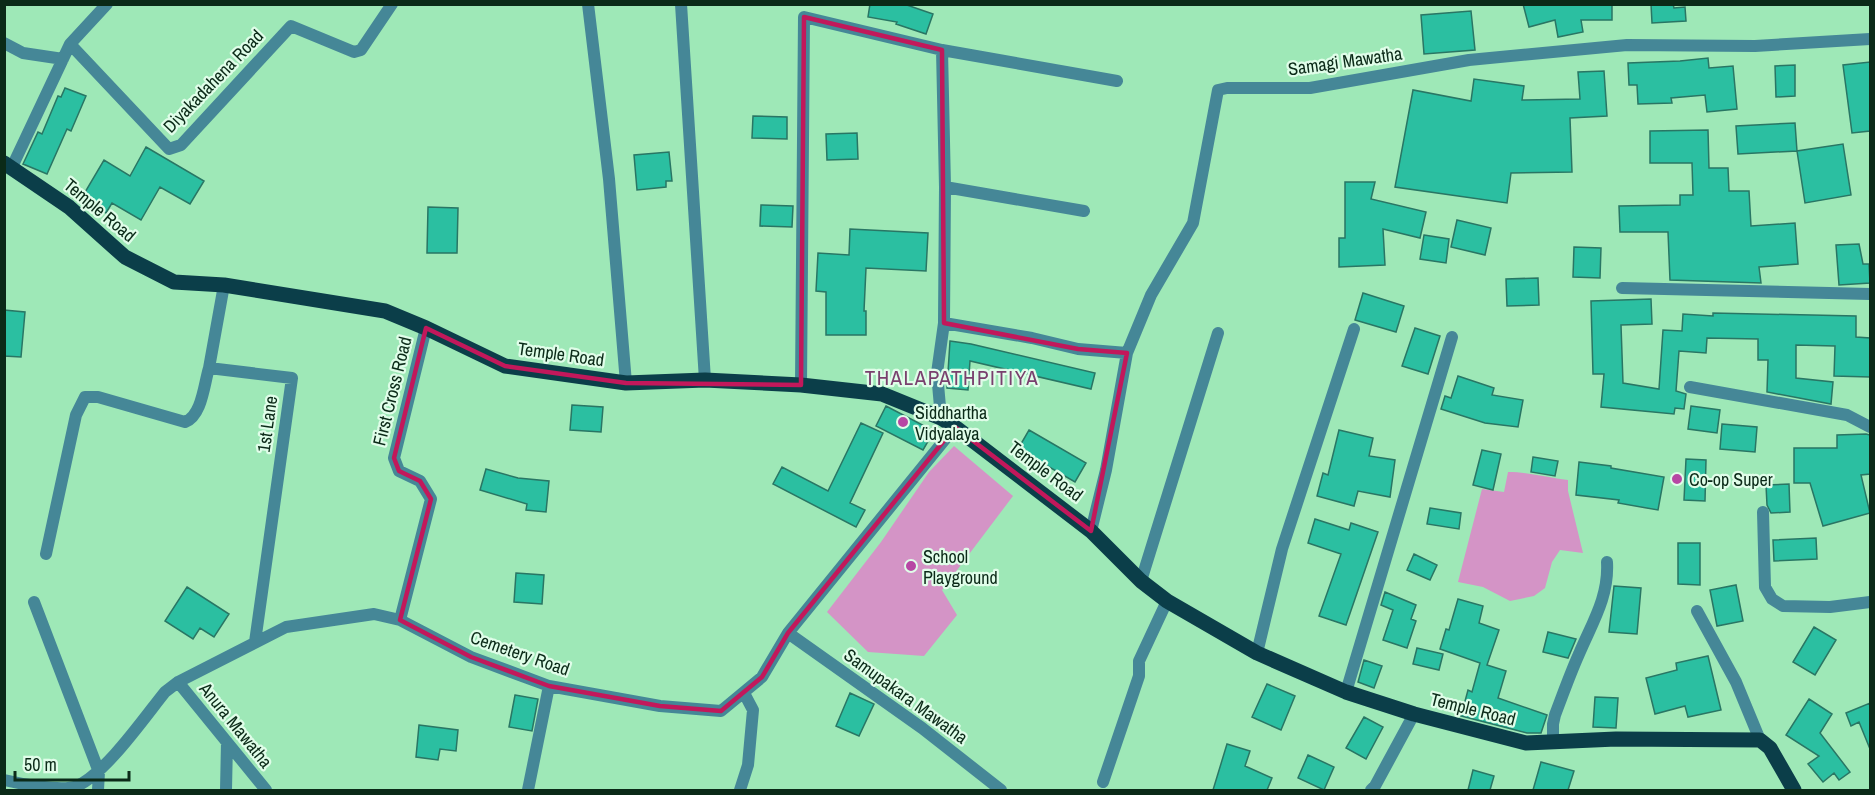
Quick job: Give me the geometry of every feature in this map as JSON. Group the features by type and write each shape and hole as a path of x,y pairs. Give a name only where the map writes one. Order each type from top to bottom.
{"main road":[{"name":"Temple Road","path":"8,165 69,207 125,257 174,282 224,285 385,311 505,366 626,383 705,380 801,385 882,394 941,418 955,427 1091,531 1141,581 1167,601 1257,653 1346,692 1414,714 1526,743 1616,739 1760,740"},
{"path":"1760,740 1770,748 1794,790"}],"street":[{"path":"8,165 70,44 107,4"},
{"name":"Diyakadahena Road","path":"70,44 169,149 181,146 291,26 354,52 361,50 392,4"},
{"path":"588,4 609,178 626,383"},
{"path":"681,4 705,380"},
{"path":"801,385 804,17 942,50 1117,81"},
{"name":"Samagi Mawatha","path":"1127,353 1151,295 1193,223 1218,90 1227,88 1310,88 1469,60 1627,45 1755,46 1870,39"},
{"path":"4,43 23,53 63,59"},
{"path":"941,418 938,373 944,323 945,187 942,50"},
{"path":"945,187 1084,211"},
{"path":"46,554 76,415 85,398 98,397 185,422 190,420 197,409 209,368 224,285"},
{"path":"1622,288 1870,294"},
{"path":"944,323 1032,338 1078,349 1127,353 1107,470 1091,531"},
{"name":"First Cross Road","path":"400,620 431,499 420,481 399,471 394,458 426,328"},
{"path":"1257,653 1282,549 1354,329"},
{"path":"1141,581 1218,333"},
{"path":"1346,692 1452,338"},
{"name":"1st Lane","path":"209,368 292,378 255,642"},
{"path":"1690,387 1847,415 1870,427"},
{"name":"Cemetery Road","path":"4,780 33,787 76,787 99,772 165,692 178,682 286,627 374,614 400,620 471,657 549,686 660,706 722,711 762,677 788,633 955,427"},
{"path":"1763,512 1765,587 1772,598 1783,606 1830,608 1870,602"},
{"path":"1553,742 1555,715 1579,652 1601,605 1608,578 1607,562"},
{"path":"1103,782 1139,676 1139,661 1167,601"},
{"path":"34,602 99,772 99,790"},
{"path":"1697,611 1736,682 1760,740"},
{"name":"Samupakara Mawatha","path":"788,633 922,728 1001,790"},
{"name":"Anura Mawatha","path":"178,682 266,790"},
{"path":"528,790 549,686"},
{"path":"740,790 748,765 753,710 744,693"},
{"path":"1371,790 1414,714"},
{"path":"226,790 227,742"}],"highlighted area":[{"path":"804,17 942,50 944,323 1078,349 1127,353 1091,531 955,427 788,633 762,677 721,711 660,706 549,686 471,657 400,620 431,499 420,481 399,471 394,458 426,328 505,366 626,383 801,385"}],"shaded area":[{"name":"School Playground","path":"954,446 1013,496 942,590 957,615 924,656 868,652 827,612 881,542 929,472"},
{"path":"1508,472 1568,480 1568,491 1583,553 1560,550 1552,562 1545,588 1534,596 1510,601 1483,587 1458,582 1482,489 1504,492"}],"building":[{"path":"870,4 904,4 933,14 926,34 896,24 897,22 868,17"},
{"path":"1523,4 1612,4 1612,20 1581,20 1583,32 1558,37 1555,20 1529,27"},
{"path":"1651,4 1673,4 1674,8 1685,7 1686,21 1652,23"},
{"path":"1471,11 1475,50 1424,54 1421,15"},
{"path":"1708,58 1709,68 1733,66 1737,109 1707,112 1705,95 1671,98 1672,103 1638,104 1637,85 1629,85 1628,63"},
{"path":"1870,62 1870,131 1852,133 1843,65"},
{"path":"1795,65 1795,96 1776,97 1775,66"},
{"path":"1604,71 1607,116 1570,118 1572,172 1511,173 1507,203 1395,187 1413,90 1471,101 1474,79 1524,86 1522,100 1580,99 1578,72"},
{"path":"65,88 86,96 71,131 67,129 47,174 23,164 38,132 42,134 58,96 61,97"},
{"path":"753,116 787,117 787,139 752,138"},
{"path":"1795,123 1797,151 1738,154 1736,126"},
{"path":"1708,130 1709,168 1728,168 1729,191 1749,191 1751,226 1795,223 1798,264 1759,267 1761,283 1670,280 1668,232 1620,232 1619,206 1680,205 1680,195 1693,195 1692,163 1650,163 1650,131"},
{"path":"857,133 858,159 827,160 826,134"},
{"path":"1843,144 1851,195 1805,203 1797,151"},
{"path":"146,147 204,181 190,204 160,187 141,220 112,203 106,213 81,199 104,160 130,176"},
{"path":"669,152 672,181 666,181 666,187 637,190 634,155"},
{"path":"1345,182 1375,182 1371,199 1426,212 1420,238 1383,229 1385,265 1339,267 1339,238 1345,238"},
{"path":"761,205 793,206 792,227 760,226"},
{"path":"428,207 458,208 457,253 427,253"},
{"path":"1457,220 1491,228 1485,255 1451,247"},
{"path":"850,229 928,233 926,271 866,268 864,311 866,311 866,335 826,335 826,292 816,291 818,253 849,255"},
{"path":"1424,235 1449,239 1446,263 1420,259"},
{"path":"1859,244 1863,264 1869,264 1870,283 1839,285 1836,245"},
{"path":"1574,247 1601,248 1600,278 1573,277"},
{"path":"1538,278 1539,305 1507,306 1506,279"},
{"path":"1363,293 1404,306 1396,332 1355,320"},
{"path":"1651,299 1652,324 1621,325 1623,383 1659,389 1663,330 1682,331 1683,314 1713,316 1713,313 1856,316 1856,337 1870,338 1870,377 1834,376 1835,346 1796,345 1796,378 1833,382 1831,404 1767,392 1768,360 1758,360 1758,339 1707,338 1706,353 1679,351 1676,391 1686,394 1684,409 1675,408 1674,414 1601,407 1604,374 1593,374 1591,301"},
{"path":"4,310 25,312 21,357 4,356"},
{"path":"1415,328 1440,336 1428,374 1402,366"},
{"path":"950,341 1095,373 1091,389 970,361 968,390 947,388"},
{"path":"1458,376 1494,388 1492,395 1523,400 1518,427 1485,423 1441,409 1445,396 1451,398"},
{"path":"572,405 603,407 601,432 570,430"},
{"path":"886,406 934,431 923,450 876,426"},
{"path":"1691,406 1720,410 1717,433 1688,429"},
{"path":"861,423 883,433 850,503 865,510 856,527 773,484 782,467 828,491"},
{"path":"1722,424 1757,427 1755,452 1720,449"},
{"path":"1029,430 1086,463 1075,482 1018,449"},
{"path":"1339,430 1373,438 1369,456 1395,460 1390,497 1358,491 1354,506 1317,496 1323,473 1328,475"},
{"path":"1837,435 1870,435 1870,474 1861,475 1870,513 1823,526 1810,483 1794,483 1794,448 1837,448"},
{"path":"1482,450 1501,454 1493,490 1473,485"},
{"path":"1533,457 1558,461 1555,476 1531,472"},
{"path":"1686,459 1706,460 1705,501 1684,500"},
{"path":"1579,462 1664,477 1658,510 1618,503 1619,500 1576,495"},
{"path":"486,469 518,478 549,481 546,512 526,510 527,504 480,490"},
{"path":"1789,484 1790,512 1771,513 1767,505 1766,485"},
{"path":"1430,508 1461,513 1459,529 1427,524"},
{"path":"1315,519 1349,530 1351,523 1378,532 1346,625 1319,616 1341,554 1308,543"},
{"path":"1816,538 1817,559 1774,561 1773,540"},
{"path":"1678,543 1700,543 1700,585 1678,584"},
{"path":"1414,554 1437,565 1430,580 1407,570"},
{"path":"516,573 544,575 542,604 514,602"},
{"path":"1736,585 1743,621 1717,626 1710,590"},
{"path":"1614,586 1641,588 1637,634 1609,632"},
{"path":"187,587 229,614 214,637 200,628 193,639 165,621"},
{"path":"1385,592 1416,605 1411,619 1416,621 1407,648 1383,640 1393,610 1381,605"},
{"path":"1458,599 1483,606 1479,623 1499,630 1487,665 1506,671 1498,698 1547,715 1541,733 1527,733 1461,716 1468,690 1472,692 1480,663 1440,649 1446,629 1449,630"},
{"path":"1814,627 1836,640 1815,675 1793,662"},
{"path":"1548,632 1576,639 1568,658 1543,652"},
{"path":"1417,648 1443,654 1439,670 1413,664"},
{"path":"1708,656 1721,710 1688,717 1685,706 1655,714 1646,678 1677,670 1676,663"},
{"path":"1364,660 1382,666 1374,688 1358,682"},
{"path":"1267,684 1295,696 1281,730 1252,717"},
{"path":"850,693 874,704 859,736 836,726"},
{"path":"515,695 538,699 532,731 509,727"},
{"path":"1595,697 1618,698 1616,728 1593,727"},
{"path":"1809,699 1832,714 1820,733 1850,772 1839,780 1834,773 1823,782 1808,764 1819,756 1786,735"},
{"path":"1870,703 1870,749 1859,722 1851,726 1846,713"},
{"path":"1364,717 1383,727 1366,759 1346,748"},
{"path":"419,725 458,730 456,751 440,749 438,760 416,757"},
{"path":"1227,744 1250,751 1245,766 1272,778 1267,790 1213,790"},
{"path":"1308,755 1334,767 1324,790 1298,778"},
{"path":"1541,762 1574,771 1568,790 1533,790"},
{"path":"1473,770 1494,776 1490,790 1468,790"}],"place":[{"name":"Siddhartha Vidyalaya","path":"903,422"},
{"name":"Co-op Super","path":"1677,479"},
{"name":"School Playground","path":"911,566"}],"district":[{"name":"THALAPATHPITIYA","path":"952,377"}]}
